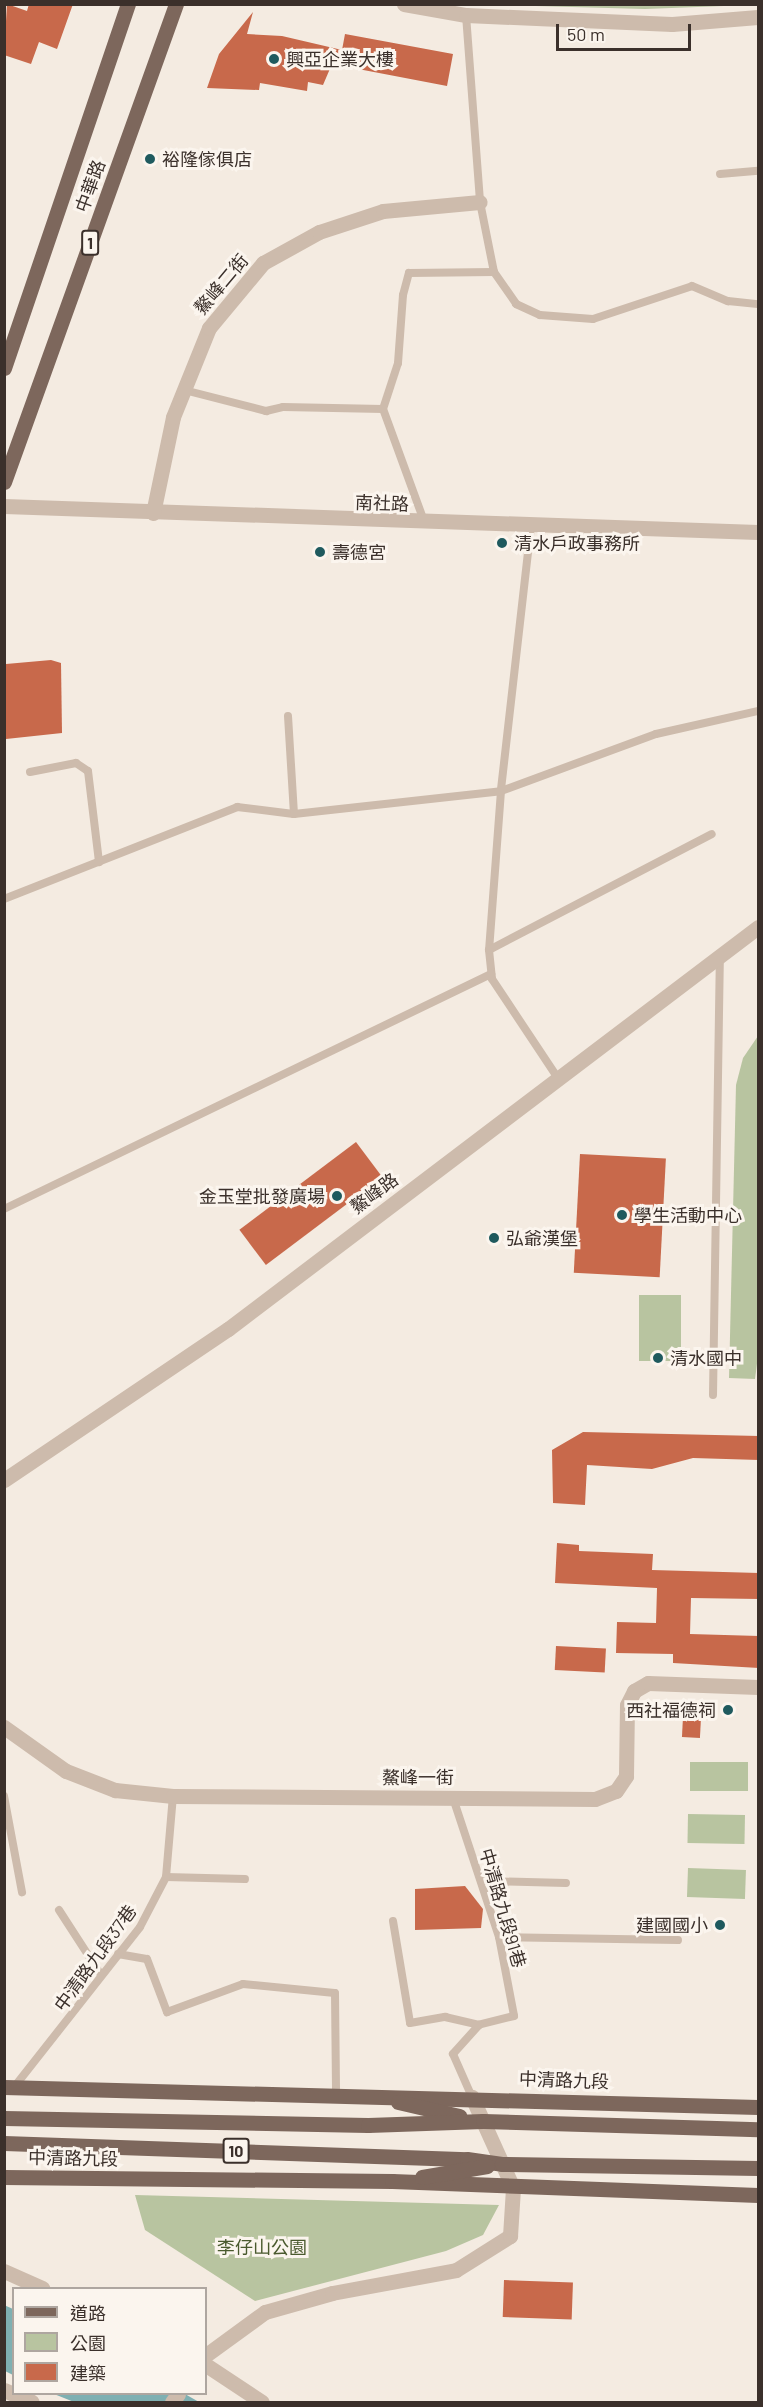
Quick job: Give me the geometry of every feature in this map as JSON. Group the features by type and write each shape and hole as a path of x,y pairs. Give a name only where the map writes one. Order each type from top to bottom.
{"main road":[{"name":"中華路","path":"4,368 128,4"},
{"name":"中華路","path":"4,482 176,4"},
{"name":"中清路九段","path":"9,2087 472,2097 759,2107"},
{"name":"中清路九段","path":"368,2096 483,2121"},
{"name":"中清路九段","path":"4,2118 368,2124 483,2121 759,2129"},
{"name":"中清路九段","path":"4,2143 467,2158 502,2164 759,2168"},
{"name":"中清路九段","path":"393,2181 502,2164"},
{"name":"中清路九段","path":"4,2177 393,2181 513,2188 759,2195"}],"street":[{"path":"404,4 466,15 672,24 759,17"},
{"name":"鰲峰二街","path":"153,513 172,417 209,328 263,263 319,232 383,211 480,202"},
{"name":"南社路","path":"4,506 425,524 759,532"},
{"name":"鰲峰路","path":"4,1480 228,1329 557,1077 759,927"},
{"name":"鰲峰一街","path":"5,1729 66,1771 115,1790 173,1796 595,1799 616,1791 626,1776 627,1705 634,1691 648,1683 759,1688"},
{"path":"207,2354 265,2312 332,2293 456,2270 510,2236 513,2188 472,2097"},
{"path":"4,2271 38,2287"},
{"path":"207,2366 262,2403"},
{"path":"15,2395 32,2403"}],"lane":[{"path":"466,15 480,202 494,272 516,304 540,315 593,319 692,286 728,301 759,304"},
{"path":"720,174 759,171"},
{"path":"425,524 382,409 398,363 403,295 409,273 494,272"},
{"path":"184,390 266,411 283,407 382,409"},
{"path":"531,526 501,791 489,950 491,974 557,1077"},
{"path":"4,900 237,807 294,814 501,791 656,734 759,711"},
{"path":"288,716 294,814"},
{"path":"30,772 76,764 88,771 99,862"},
{"path":"489,950 712,834"},
{"path":"713,1395 720,956"},
{"path":"4,1209 491,974"},
{"path":"4,1796 22,1892"},
{"name":"中清路九段37巷","path":"9,2087 30,2072 140,1927 166,1877 173,1796"},
{"name":"中清路九段91巷","path":"452,1797 500,1937 514,2016 479,2025"},
{"path":"166,1877 245,1879"},
{"path":"481,1881 566,1883"},
{"path":"59,1910 101,1976"},
{"path":"393,1921 410,2023 445,2017 479,2025 453,2054 472,2097"},
{"path":"500,1937 678,1940"},
{"path":"118,1954 147,1959 167,2012 243,1984 269,1984 335,1993 336,2095"}],"green space":[{"path":"499,4 750,5 645,9"},
{"path":"758,1036 758,1356 755,1379 729,1378 736,1085 743,1058"},
{"path":"639,1295 681,1295 681,1361 639,1361"},
{"path":"690,1762 748,1762 748,1791 690,1791"},
{"path":"688,1814 745,1815 744,1844 687,1843"},
{"path":"688,1868 746,1870 745,1899 687,1897"},
{"name":"李仔山公園","path":"135,2195 499,2205 483,2235 446,2251 255,2301 145,2230"}],"water":[{"path":"4,2305 12,2309 12,2374 5,2371"},
{"path":"56,2395 187,2395 199,2402 74,2402"}],"building":[{"path":"7,4 27,11 29,4 73,4 57,49 39,42 31,64 4,55"},
{"path":"253,12 247,34 282,36 342,50 345,34 453,54 447,86 332,64 323,85 308,82 307,91 260,83 259,90 207,88 219,54"},
{"path":"51,660 61,663 62,733 6,739 6,664"},
{"path":"356,1142 382,1177 266,1265 239,1230"},
{"name":"學生活動中心","path":"580,1154 666,1159 660,1277 574,1273"},
{"path":"583,1432 759,1436 759,1460 693,1458 652,1469 587,1465 585,1505 553,1503 552,1450"},
{"path":"557,1543 579,1545 579,1551 653,1554 652,1570 759,1573 759,1599 691,1598 690,1634 759,1636 759,1668 673,1663 673,1654 616,1653 617,1622 656,1623 657,1588 555,1583"},
{"path":"556,1646 606,1649 605,1673 555,1670"},
{"path":"683,1717 701,1718 700,1738 682,1737"},
{"path":"465,1886 483,1909 481,1928 415,1930 415,1889"},
{"path":"504,2280 573,2282 572,2319 503,2317"}],"place":[{"name":"興亞企業大樓","path":"274,59"},
{"name":"裕隆傢俱店","path":"150,159"},
{"name":"清水戶政事務所","path":"502,543"},
{"name":"壽德宮","path":"320,552"},
{"name":"金玉堂批發廣場","path":"337,1196"},
{"name":"學生活動中心","path":"622,1215"},
{"name":"弘爺漢堡","path":"494,1238"},
{"name":"清水國中","path":"658,1358"},
{"name":"西社福德祠","path":"728,1710"},
{"name":"建國國小","path":"720,1925"}]}
